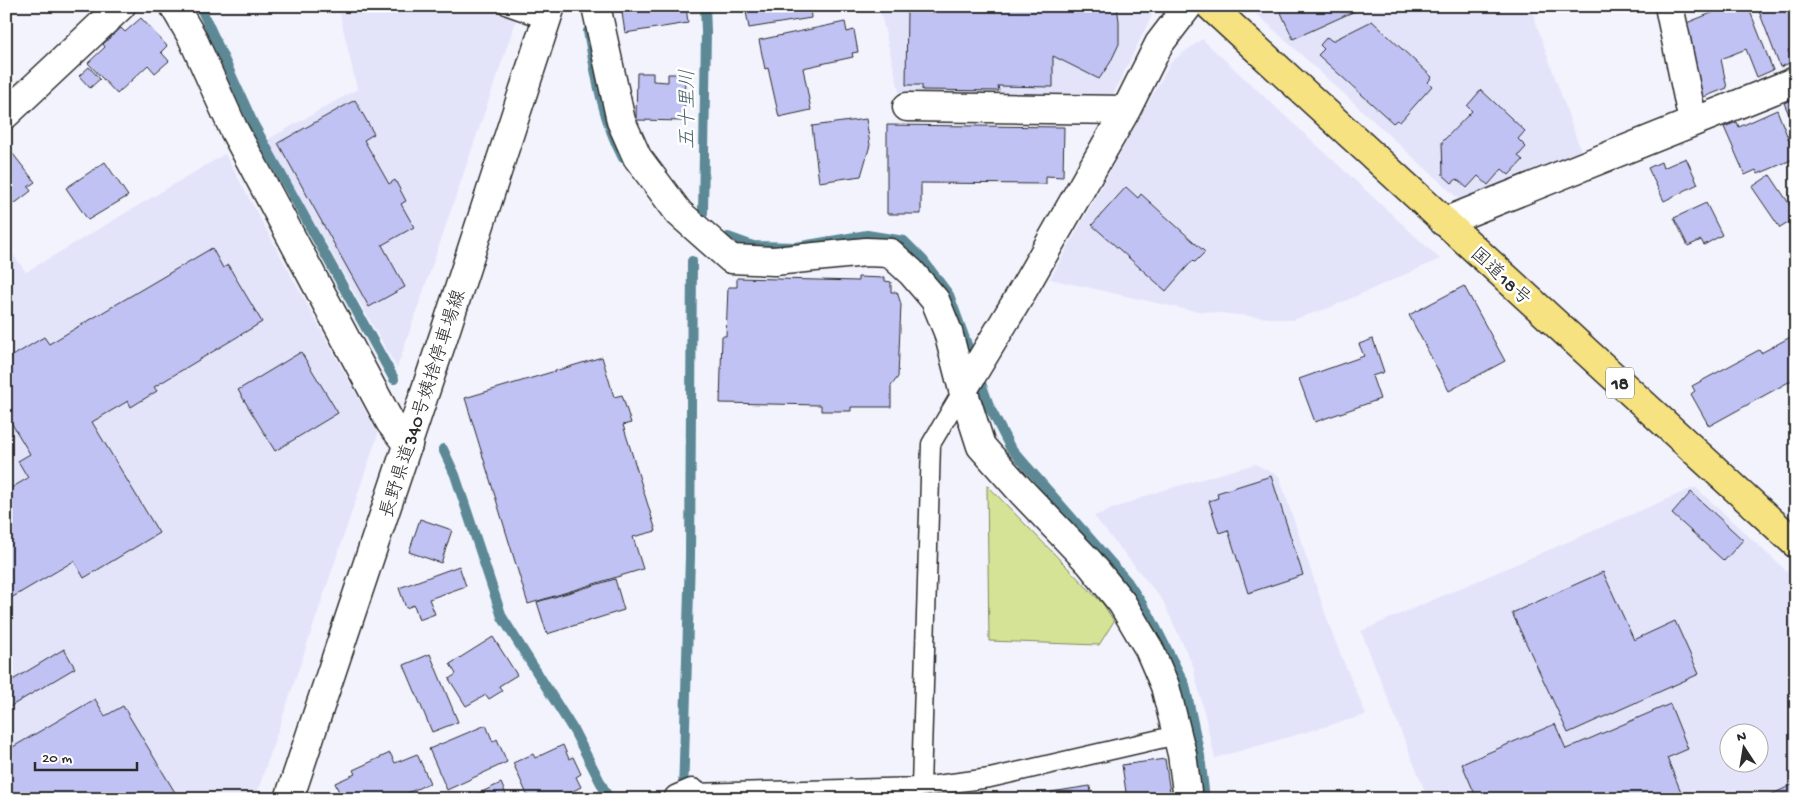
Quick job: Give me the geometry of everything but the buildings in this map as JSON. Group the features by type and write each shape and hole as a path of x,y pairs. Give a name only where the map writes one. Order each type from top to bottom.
{"highway":[{"name":"国道18号","path":"1210,6 1796,544"}],"street":[{"path":"6,114 121,6"},
{"path":"174,6 192,36 233,128 390,422 408,445"},
{"path":"596,6 622,121 637,157 679,213 731,259 774,261 866,252 890,253 911,272 935,300 948,332 963,390 982,446 1022,492 1089,562 1122,603 1149,649 1165,686 1177,734 1188,799"},
{"path":"963,390 986,354 1126,110 1159,44 1188,6"},
{"path":"1668,6 1694,122"},
{"name":"長野県道340号姨捨停車場線","path":"289,799 550,13"},
{"path":"1444,222 1796,82"},
{"path":"907,107 1126,110"}],"lane":[{"path":"508,6 550,13"},
{"path":"921,787 931,444 963,390"},
{"path":"685,796 921,787 990,778 1177,734"}],"shaded area":[{"path":"338,6 521,6 397,368 267,140 357,89"},
{"path":"879,6 1150,6 1152,15 1113,95 901,99"},
{"path":"1248,6 1530,6 1582,154 1462,202"},
{"path":"1202,39 1440,259 1329,308 1292,320 1188,310 1050,279 1171,62"},
{"path":"225,154 378,434 255,799 6,799 6,245 26,272"},
{"path":"1255,464 1279,476 1333,636 1366,715 1215,758 1193,666 1163,601 1094,516 1157,492"},
{"path":"1695,487 1796,580 1796,799 1428,799 1361,631"}],"green space":[{"path":"987,485 1103,604 1114,621 1099,645 989,641"}],"waterway":[{"path":"200,6 254,125 394,379"},
{"name":"五十里川","path":"703,213 705,6"},
{"path":"588,31 605,112 623,158"},
{"path":"728,237 753,246 796,247 867,235 904,241 923,260 949,295 990,408 1010,447 1127,581 1150,616 1185,685 1200,756 1205,799"},
{"path":"683,795 690,557 692,261"},
{"path":"443,449 455,475 502,617 574,731 609,799"}]}
